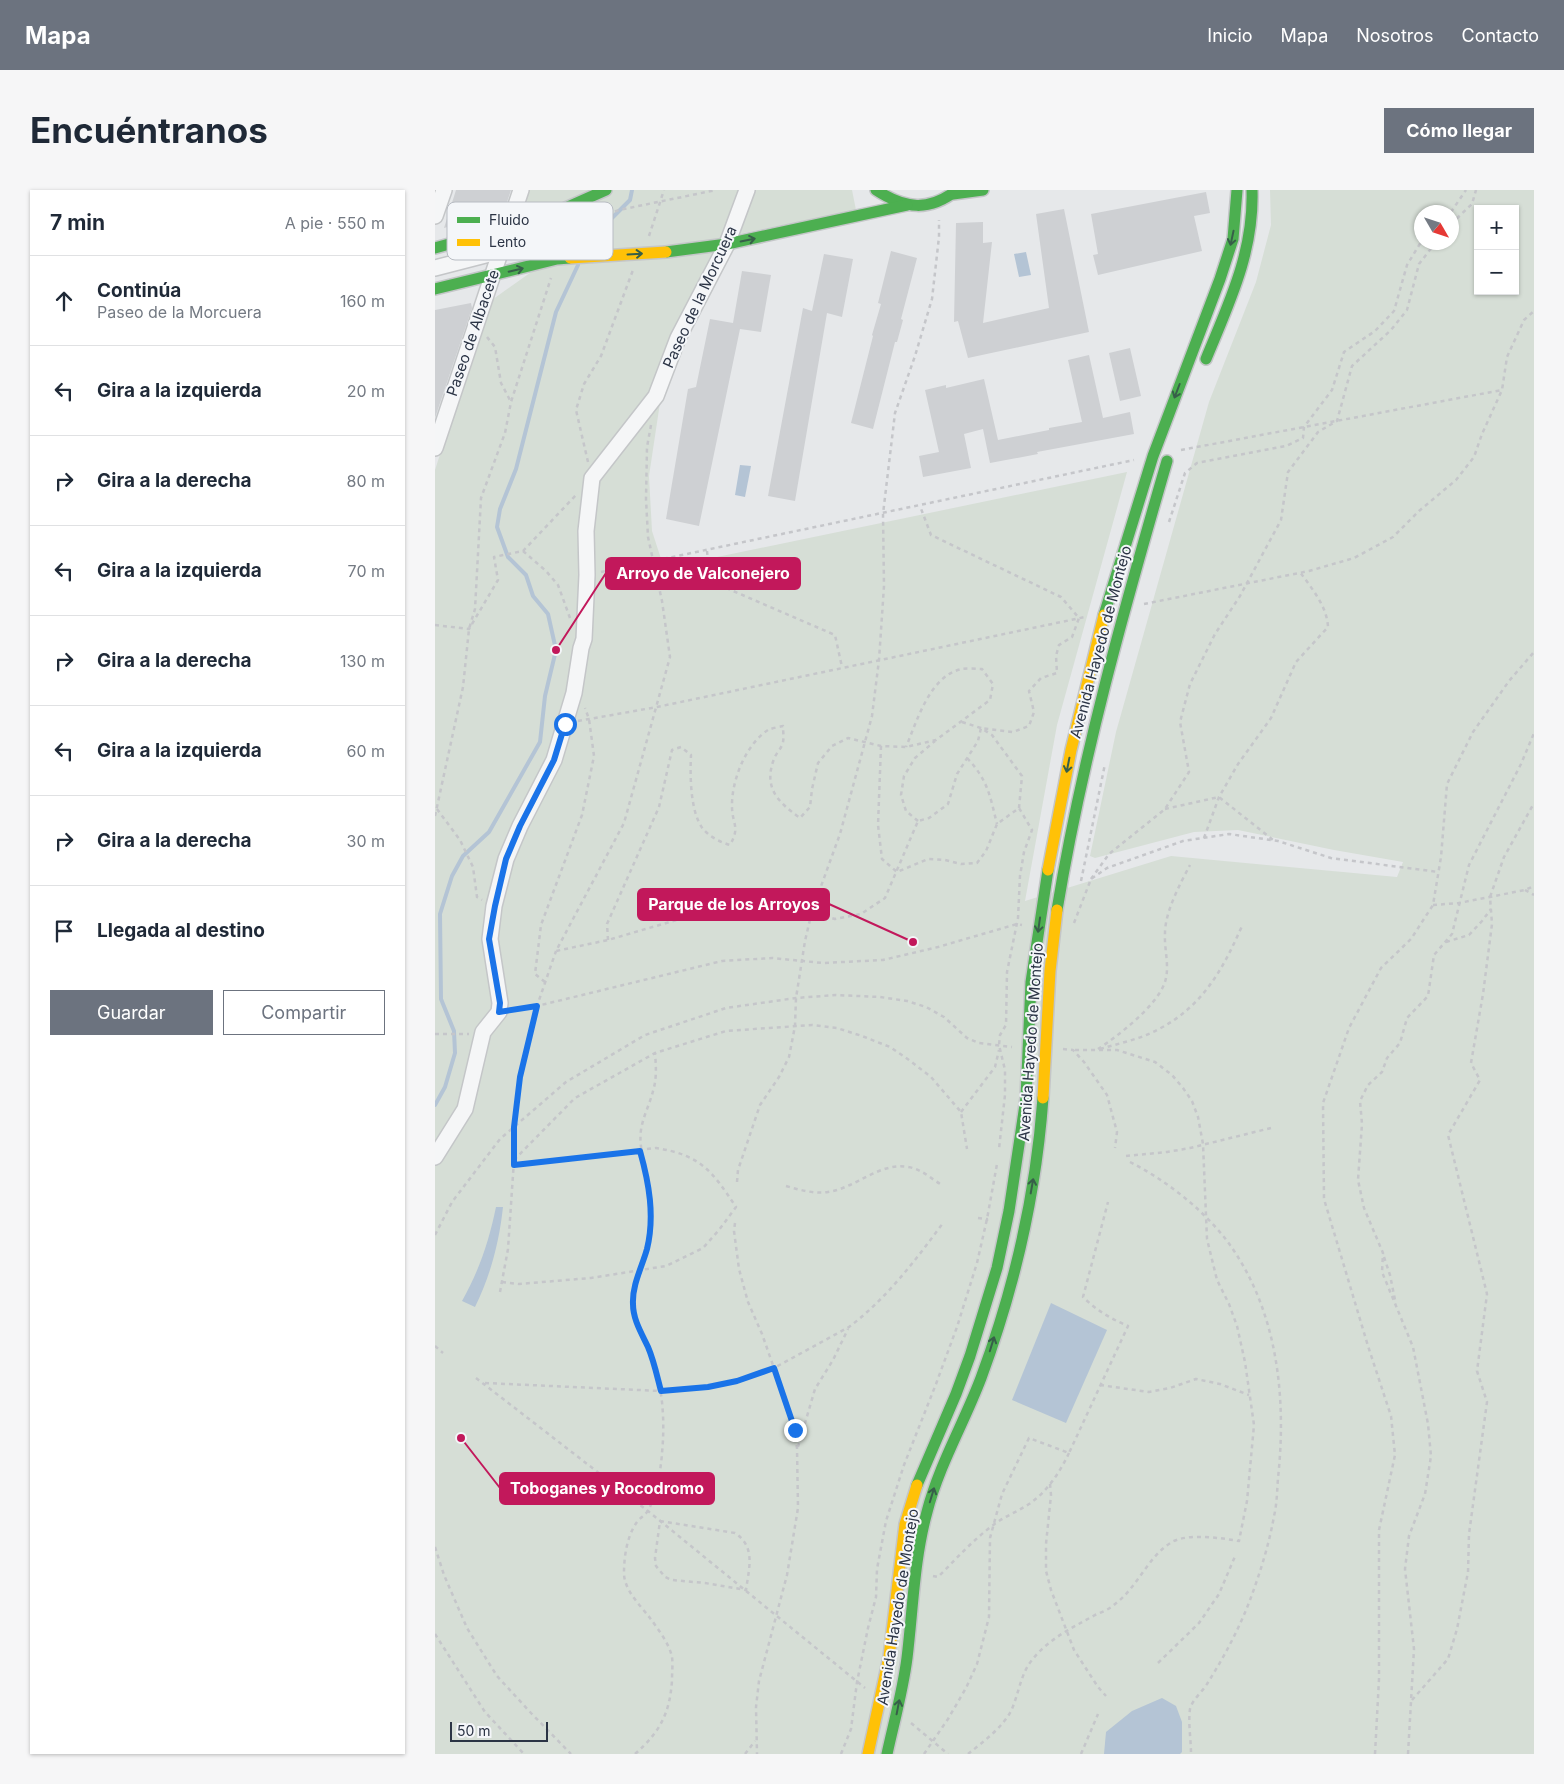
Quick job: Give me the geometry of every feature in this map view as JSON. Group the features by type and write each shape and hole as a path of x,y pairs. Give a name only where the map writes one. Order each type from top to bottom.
{"street":[{"path":"435,216 444,190"},
{"name":"Paseo de Albacete","path":"517,202 521,190"},
{"path":"579,202 606,190"},
{"name":"Paseo de la Morcuera","path":"592,478 657,396 678,338 727,244 747,190"},
{"path":"876,190 890,200 907,205 923,206 939,202 955,192 983,190"},
{"path":"868,1754 889,1657 905,1524 917,1486 970,1356 997,1268 1019,1152 1026,1098 1031,982 1043,895 1071,750 1104,613 1153,456 1169,426 1221,279 1233,239 1237,190"},
{"path":"1204,366 1235,285 1249,242 1253,190"},
{"path":"613,255 665,252 727,244 907,205"},
{"path":"435,268 466,260"},
{"name":"Paseo de Albacete","path":"435,448 498,260"},
{"path":"435,289 553,260"},
{"name":"Avenida Hayedo de Montejo","path":"887,1754 906,1660 915,1576 923,1529 933,1490 987,1361 1015,1267 1027,1214 1038,1154 1043,1100 1048,979 1054,927 1087,752 1123,609 1170,452"},
{"path":"435,1157 465,1109 483,1032 499,1012 500,1003 489,939 506,859 520,826 554,760 575,683 584,639 587,575 586,531 592,478"}],"path":[{"path":"613,212 716,190"},
{"path":"1456,205 1466,190"},
{"path":"1459,216 1472,204 1476,190"},
{"path":"737,1182 738,1170 760,1105 779,1077 789,1056 795,1026 796,998 801,962 812,910 840,834 872,716 879,660 883,586 883,514 895,413 932,299 939,237 939,202"},
{"path":"1167,529 1185,473 1197,462 1286,446 1303,438 1304,427 1332,390 1343,352 1375,331 1393,311 1407,265 1416,250"},
{"path":"1076,906 1072,927 1091,879 1109,854 1165,809 1189,772 1180,722 1189,684 1215,634 1240,596 1281,520 1288,472 1318,432 1337,421 1352,366 1391,330 1407,310 1419,264 1429,250"},
{"path":"435,816 463,687 469,629 475,609 481,498 505,433 511,402 557,260"},
{"path":"469,629 484,607 498,580 494,557 523,552 592,478 576,410 584,384 601,356 633,270"},
{"path":"487,328 487,338 495,347 501,383 511,402"},
{"path":"1170,452 1502,390"},
{"path":"500,1292 508,1249 514,1165 514,1127 520,1077 537,1006 556,951 624,823 670,657 663,601 648,537 646,499 647,447 652,422"},
{"path":"587,575 1153,456"},
{"path":"920,506 931,535 1061,597 1079,618 1072,637 1059,645 1056,656 1057,673 1041,678 1029,691 1033,712 1029,726 1013,732 981,728 962,722"},
{"path":"707,551 710,581 835,635 842,667"},
{"path":"523,552 546,571 558,585 573,625"},
{"path":"1204,838 1219,798 1238,764 1271,718 1296,662 1329,627 1328,618 1320,601 1300,572"},
{"path":"1143,605 1146,595"},
{"path":"435,626 469,629"},
{"path":"1375,1754 1379,1679 1379,1530 1395,1455 1391,1416 1324,1198 1323,1103 1349,1028 1381,968 1411,940 1433,905 1447,784 1473,732 1509,681 1534,652"},
{"path":"906,747 923,705 940,680 962,669 981,669 993,684 990,700 915,758 904,776 901,795 905,811 917,821"},
{"path":"545,982 535,974 541,925 582,815 594,756 589,719 575,683"},
{"path":"608,940 607,924 659,807 672,750 681,747 691,755 690,783 694,808 703,828 718,841 730,845 736,834 732,809 733,790 739,768 753,745 769,729 783,726 783,743 774,759 770,777 773,793 785,807 800,818 810,807 818,762 832,746 849,738 881,746 906,747 936,740"},
{"path":"917,821 929,818 948,804 957,774 978,741 981,728"},
{"path":"961,1112 995,1067 999,1056 999,1035 1006,1025 1007,972 1017,924 1020,876 1024,852 1032,830 1019,808 1021,776 992,735 981,728"},
{"path":"1396,1307 1390,1275 1364,1208 1358,1180 1362,1124 1360,1101 1368,1085 1382,1072 1387,1058 1400,1043 1407,1018 1428,996 1434,955 1452,934 1469,865 1521,764 1534,733"},
{"path":"881,746 879,834 882,859 897,872"},
{"path":"967,758 979,770 988,787 997,824"},
{"path":"1080,887 1105,764"},
{"path":"1165,809 1219,798 1274,840"},
{"path":"1411,1701 1448,1659 1457,1629 1468,1572 1469,1534 1487,1402 1477,1371 1487,1294 1448,1135 1480,1080 1471,1063 1483,994 1492,924 1490,897 1504,857 1534,803"},
{"path":"897,872 928,859 945,860 961,864 977,863 986,851 997,824 1019,808"},
{"path":"437,809 460,840 473,866 477,897 495,906"},
{"path":"556,951 608,940 680,919 741,894 812,910 835,919 861,914 885,898 917,821"},
{"path":"1091,879 1107,868 1183,841 1229,834 1274,840 1331,858 1438,872"},
{"path":"1096,1050 1131,1024 1151,1004 1165,984 1168,966 1165,931 1169,913 1180,883 1190,866"},
{"path":"1433,905 1459,903 1525,890 1534,886"},
{"path":"1525,890 1534,895"},
{"path":"1445,943 1469,935 1491,908"},
{"path":"499,1012 537,1006 722,961 772,958 823,964 883,960 938,947 1017,924"},
{"path":"1096,1050 1140,1037 1178,1018 1200,998 1215,980 1242,926"},
{"path":"435,1235 452,1202 500,1140 566,1082 645,1035 726,1008 796,998 836,995 880,997 907,1001 926,1007 944,1017 967,1038 979,1043 1028,1048"},
{"path":"514,1160 575,1098 655,1053 726,1031 812,1025 837,1028 890,1047 931,1077 961,1112 967,1149"},
{"path":"436,1034 465,1034"},
{"path":"841,1754 851,1729 857,1682 876,1597 877,1568 885,1521 904,1465 957,1327 977,1263 987,1219 999,1155 1005,1095 1005,1070 999,1045"},
{"path":"968,1754 988,1737 1010,1712 1028,1666 1052,1640 1115,1604 1134,1586 1155,1557 1172,1542 1196,1537 1216,1537 1239,1541 1247,1501 1254,1425 1245,1362 1237,1326 1217,1280 1207,1239 1203,1144 1198,1117 1192,1101 1172,1075 1155,1062 1133,1054 1117,1050 1045,1048"},
{"path":"1073,1050 1085,1062 1107,1095 1117,1132 1115,1148"},
{"path":"635,1754 656,1733 665,1716 671,1697 672,1656 662,1636 630,1592 624,1576 625,1555 629,1538 637,1522 648,1511 655,1491 662,1455 663,1413 661,1391 653,1361 635,1317 633,1304 635,1286 647,1246 651,1214 650,1194 640,1151 641,1129 657,1071 655,1053"},
{"path":"1126,1156 1167,1152 1271,1128"},
{"path":"502,1282 519,1284 591,1278 666,1266 703,1248 736,1207 716,1177 705,1167 690,1156 672,1150 656,1148 514,1165"},
{"path":"1130,1162 1175,1190 1223,1237 1243,1266 1255,1289 1270,1331 1281,1406 1281,1448 1275,1515 1261,1570 1236,1634 1207,1685 1191,1706 1191,1754"},
{"path":"786,1186 809,1192 829,1192 849,1186 882,1169 908,1166 919,1170 942,1185"},
{"path":"915,1576 938,1576 960,1553 994,1524 1031,1503 1050,1484 1062,1468 1128,1326 1117,1322 1094,1308 1083,1297 1108,1202"},
{"path":"735,1223 734,1231 739,1269 747,1302 762,1334 774,1368 795,1430 797,1448 798,1508 787,1575 759,1681 755,1740 757,1754"},
{"path":"485,1383 661,1391 708,1387 737,1381 774,1368 859,1320 901,1278 943,1223"},
{"path":"1383,1256 1382,1272 1413,1347 1428,1424 1431,1456 1425,1494 1409,1536 1405,1570 1414,1649 1407,1754"},
{"path":"797,1448 815,1389 833,1360 849,1327"},
{"path":"435,1346 443,1353"},
{"path":"476,1378 485,1383 648,1511 857,1682 881,1699"},
{"path":"1100,1385 1149,1392 1170,1388 1196,1379 1220,1384 1249,1394"},
{"path":"924,1754 949,1719 967,1688 977,1664 989,1617 990,1538 1002,1494 1029,1438 1069,1453"},
{"path":"1050,1484 1051,1495 1046,1544 1046,1571 1051,1590 1074,1650 1098,1688 1106,1696"},
{"path":"660,1521 655,1558 656,1566 665,1577 672,1580 746,1590"},
{"path":"660,1521 735,1533 743,1538 748,1547 750,1557 746,1590"},
{"path":"435,1547 444,1575 467,1628 497,1676 571,1754"},
{"path":"1158,1663 1199,1623 1219,1594 1236,1554"},
{"path":"435,1634 485,1712 524,1754"},
{"path":"897,1712 948,1754"},
{"path":"1081,1754 1098,1714"},
{"path":"745,1754 755,1740"}],"shaded area":[{"path":"528,190 852,190 856,210 739,234 664,376 649,476 652,531 664,568 1127,472 1057,725 1025,901 1171,856 1397,877 1403,862 1238,830 1194,832 1095,858 1090,856 1116,732 1209,402 1256,282 1271,225 1270,190 1534,190 1534,1754 435,1754 435,470 489,302 544,263 543,260 613,260 613,202 524,202"}],"water":[{"path":"1026,252 1031,275 1019,277 1014,254"},
{"path":"740,465 751,466 745,497 735,495"},
{"path":"496,1207 503,1207 497,1246 486,1283 475,1307 462,1301 483,1256"},
{"path":"1051,1303 1107,1330 1066,1423 1012,1400"},
{"path":"1162,1698 1176,1706 1182,1722 1182,1752 1180,1754 1104,1754 1106,1732 1132,1711"}],"building":[{"path":"456,190 511,190 507,202 452,202"},
{"path":"1206,192 1210,213 1194,216 1202,251 1098,275 1093,255 1098,254 1091,214"},
{"path":"1064,209 1089,332 968,358 958,321 954,322 956,223 983,222 983,243 992,242 983,323 1049,308 1036,214"},
{"path":"891,251 917,258 901,319 903,320 897,342 895,342 873,429 851,423 881,304 878,303"},
{"path":"824,254 853,259 842,317 827,313 795,501 768,496 803,308 812,311"},
{"path":"742,271 771,275 761,332 740,329 699,526 666,519 688,389 696,387 710,319 733,323"},
{"path":"471,303 472,308 435,418 435,310"},
{"path":"1130,348 1141,396 1120,401 1109,353"},
{"path":"1089,355 1103,418 1130,412 1134,434 1037,452 1038,454 990,463 983,429 964,434 971,468 923,477 919,456 939,452 925,390 946,385 946,388 984,379 998,440 1049,430 1049,428 1082,422 1068,360"}],"waterway":[{"path":"613,217 630,200 632,190"},
{"path":"435,1105 445,1087 455,1053 454,1031 441,999 440,914 452,876 463,856 489,832 540,742 545,696 556,650 548,614 533,596 526,575 508,557 497,527 500,509 516,469 556,312 578,265"}],"traffic: fast":[{"path":"579,202 606,190"},
{"path":"876,190 897,201 917,205 937,202 957,190"},
{"path":"953,194 983,190"},
{"path":"1104,615 1153,456 1220,279 1233,239 1237,190"},
{"path":"1206,359 1231,297 1244,256 1252,213 1252,190"},
{"path":"666,252 727,244 907,205"},
{"path":"435,248 447,245"},
{"path":"435,289 553,260"},
{"path":"1057,910 1091,740 1135,572 1167,461"},
{"path":"917,1485 956,1394 970,1356 997,1268 1009,1211 1026,1098 1031,982 1048,870"},
{"path":"887,1754 905,1670 917,1566 927,1512 938,1478 981,1378 1004,1310 1022,1241 1029,1205 1040,1134 1043,1098"}],"traffic: slow":[{"path":"613,255 666,252"},
{"path":"1048,870 1071,750 1104,615"},
{"path":"1043,1098 1050,971 1057,910"},
{"path":"868,1754 889,1657 905,1524 917,1485"}],"place":[{"name":"Arroyo de Valconejero","path":"556,650"},
{"name":"Parque de los Arroyos","path":"913,942"},
{"name":"Toboganes y Rocodromo","path":"461,1438"}],"route":[{"path":"565,724 554,760 520,826 506,859 489,939 500,1003 499,1012 537,1006 520,1077 514,1127 514,1165 640,1151 646,1171 651,1214 647,1246 635,1286 633,1304 635,1317 653,1361 661,1391 708,1387 737,1381 774,1368 795,1430"}]}
